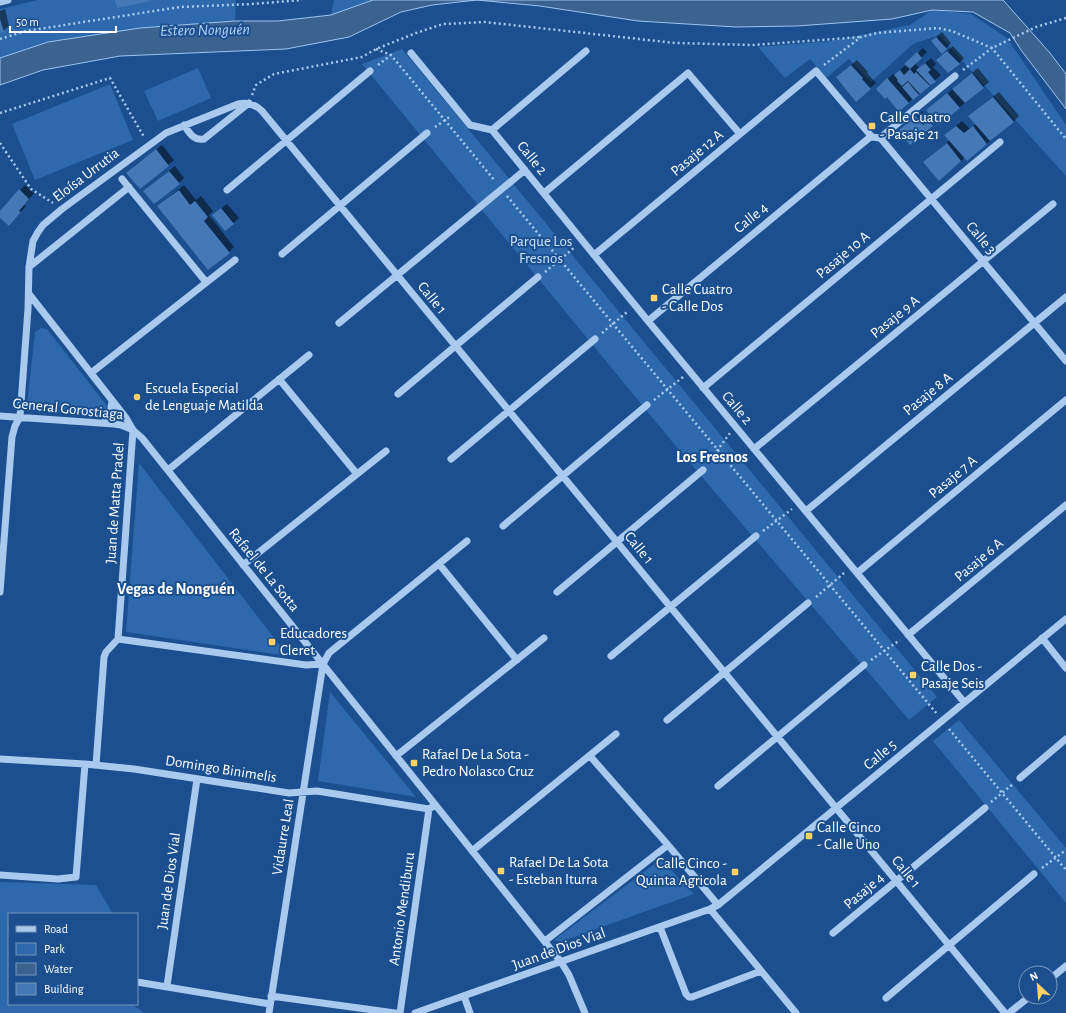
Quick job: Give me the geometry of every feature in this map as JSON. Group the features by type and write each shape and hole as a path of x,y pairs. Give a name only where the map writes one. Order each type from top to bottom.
{"street":[{"path":"0,2 8,0"},
{"path":"411,53 470,125 492,130 586,52"},
{"path":"227,190 370,71"},
{"name":"Pasaje 12 A","path":"594,255 816,71"},
{"name":"Calle 3","path":"816,71 932,199 1066,361"},
{"path":"544,193 688,73 740,134"},
{"name":"Calle 4","path":"648,320 869,138 876,137 955,76"},
{"path":"249,103 204,139 196,139 184,125 238,104 249,103"},
{"name":"Calle 1","path":"249,103 259,108 1004,1012"},
{"name":"Eloísa Urrutia","path":"0,592 12,437 15,426 20,417 29,294 29,267 33,241 48,220 62,209 148,145 166,133 184,125"},
{"name":"Calle 2","path":"492,130 703,388 964,702"},
{"path":"282,254 427,133"},
{"name":"Pasaje 10 A","path":"703,388 1000,142"},
{"path":"339,323 525,170"},
{"path":"122,179 206,282"},
{"path":"29,267 129,187"},
{"name":"Pasaje 9 A","path":"754,449 1053,204"},
{"path":"91,373 235,260"},
{"path":"398,394 538,277"},
{"name":"Rafael de La Sotta","path":"29,294 91,373 133,430 142,438 168,470 396,756 432,807 472,851 545,941 569,975 585,1013"},
{"name":"Pasaje 8 A","path":"806,511 1066,297"},
{"path":"451,459 596,339"},
{"path":"168,470 309,355"},
{"path":"279,379 358,474"},
{"name":"Pasaje 7 A","path":"857,573 1066,400"},
{"path":"104,423 110,414 112,401"},
{"path":"503,526 647,405"},
{"name":"General Gorostiaga","path":"0,416 104,423 121,425 133,430"},
{"name":"Juan de Matta Pradel","path":"118,639 133,430"},
{"path":"243,565 386,451"},
{"path":"557,592 703,470"},
{"name":"Pasaje 6 A","path":"908,635 1066,505"},
{"path":"611,656 756,536"},
{"path":"96,765 104,657 106,652 118,639 306,665 323,664 330,653 467,541"},
{"path":"439,564 517,660"},
{"path":"667,720 808,603"},
{"name":"Calle 5","path":"710,909 718,905 1066,618"},
{"path":"396,756 544,638"},
{"path":"1042,638 1066,668"},
{"name":"Vidaurre Leal","path":"269,1013 323,664"},
{"path":"718,786 864,665"},
{"path":"472,851 616,734"},
{"path":"1020,778 1066,739"},
{"path":"590,756 718,905"},
{"name":"Domingo Binimelis","path":"0,759 96,765 289,793 317,791 432,807"},
{"path":"0,875 58,879 76,877 85,764"},
{"name":"Juan de Dios Vial","path":"167,986 197,779"},
{"name":"Antonio Mendiburu","path":"400,1013 432,807"},
{"name":"Pasaje 4","path":"833,933 985,808"},
{"path":"545,941 668,845"},
{"path":"886,998 950,946 1034,874"},
{"path":"710,909 796,1013"},
{"name":"Juan de Dios Vial","path":"415,1013 710,909"},
{"path":"660,927 686,994 689,997 761,970"},
{"path":"1058,973 1066,966"},
{"path":"138,982 270,1004"},
{"path":"271,996 377,1012 395,1013"},
{"path":"464,996 470,1013"},
{"path":"1004,1012 1018,1004"}],"path":[{"path":"0,39 26,31 180,7 302,0"},
{"path":"955,76 992,48 1036,27 1066,18"},
{"path":"249,103 256,85 274,74 352,60 362,57 376,49 443,24 485,22 675,43 754,45 861,38 877,33 938,28 952,31 992,48 1066,139"},
{"path":"816,71 861,38"},
{"path":"376,49 391,55 1066,870"},
{"path":"370,71 391,55"},
{"path":"0,113 110,78 148,145"},
{"path":"427,133 458,110"},
{"path":"0,143 31,189 62,209"},
{"path":"538,277 583,241"},
{"path":"596,339 635,305"},
{"path":"647,405 690,371"},
{"path":"703,470 735,426"},
{"path":"756,536 800,504"},
{"path":"808,603 852,567"},
{"path":"864,665 908,635"},
{"path":"985,808 1020,778"},
{"path":"1034,874 1066,850"}],"green space":[{"path":"38,0 236,0 235,21 140,28 48,42 0,58 0,9"},
{"path":"334,0 373,0 331,15"},
{"path":"932,10 971,14 1007,38 1066,125 1066,176 939,35 913,44 871,82 849,59 826,78 810,59 785,78 758,47 831,41 910,25"},
{"name":"Parque Los Fresnos","path":"402,49 937,697 909,720 674,444 362,64"},
{"path":"198,68 211,98 158,121 144,91"},
{"path":"110,84 133,140 35,180 12,124"},
{"path":"41,328 47,329 107,406 102,415 32,410 27,404 35,332"},
{"path":"139,463 288,656 126,632"},
{"path":"330,692 416,797 318,781"},
{"path":"959,720 1066,848 1066,903 933,741"},
{"path":"661,859 694,894 560,942 554,940"},
{"path":"0,882 96,885 112,913 8,913 8,1005 133,1005 144,1013 0,1013"}],"water":[{"name":"Estero Nonguén","path":"373,0 477,0 432,5 401,12 349,37 286,49 120,56 43,70 0,85 0,58 48,42 140,28 235,21 278,21 331,15"},
{"path":"477,0 1003,0 1050,53 1066,74 1066,109 1021,50 1010,33 973,12 932,10 892,19 797,26 736,27 638,21 540,6"}],"building":[{"path":"115,0 151,0 151,1 117,8"},
{"path":"0,19 4,32 0,33"},
{"path":"936,37 947,49 942,54 931,41"},
{"path":"947,51 960,64 948,73 936,60"},
{"path":"917,52 922,58 910,69 904,64"},
{"path":"925,63 931,70 928,72 936,82 930,85 916,70"},
{"path":"851,65 871,89 856,102 836,77"},
{"path":"910,69 914,74 916,72 930,86 920,94 908,81 902,86 894,75 900,70 904,75"},
{"path":"972,73 984,88 965,103 952,89"},
{"path":"887,78 909,103 899,112 887,97 885,99 876,89"},
{"path":"908,82 919,95 913,100 902,87"},
{"path":"947,93 960,108 939,125 926,110"},
{"path":"993,97 1014,122 990,141 968,116"},
{"path":"916,116 923,125 929,120 933,126 910,145 898,131"},
{"path":"956,126 964,133 973,126 987,144 967,161 944,135"},
{"path":"947,143 961,161 939,181 923,162"},
{"path":"156,149 169,166 140,189 126,173"},
{"path":"169,171 180,184 154,204 143,191"},
{"path":"19,189 29,199 19,211 21,212 9,226 0,218 0,211"},
{"path":"179,190 190,205 195,201 208,217 204,221 230,253 208,270 157,206"},
{"path":"221,208 234,224 225,231 212,215"}],"place":[{"name":"Calle Cuatro - Pasaje 21","path":"872,126"},
{"name":"Calle Cuatro - Calle Dos","path":"654,298"},
{"name":"Escuela Especial de Lenguaje Matilda","path":"137,397"},
{"name":"Educadores Cleret","path":"272,642"},
{"name":"Calle Dos - Pasaje Seis","path":"913,675"},
{"name":"Rafael De La Sota - Pedro Nolasco Cruz","path":"414,763"},
{"name":"Calle Cinco - Calle Uno","path":"809,836"},
{"name":"Rafael De La Sota - Esteban Iturra","path":"501,871"},
{"name":"Calle Cinco - Quinta Agricola","path":"735,872"}],"district":[{"name":"Los Fresnos","path":"712,457"},
{"name":"Vegas de Nonguén","path":"176,589"}]}
